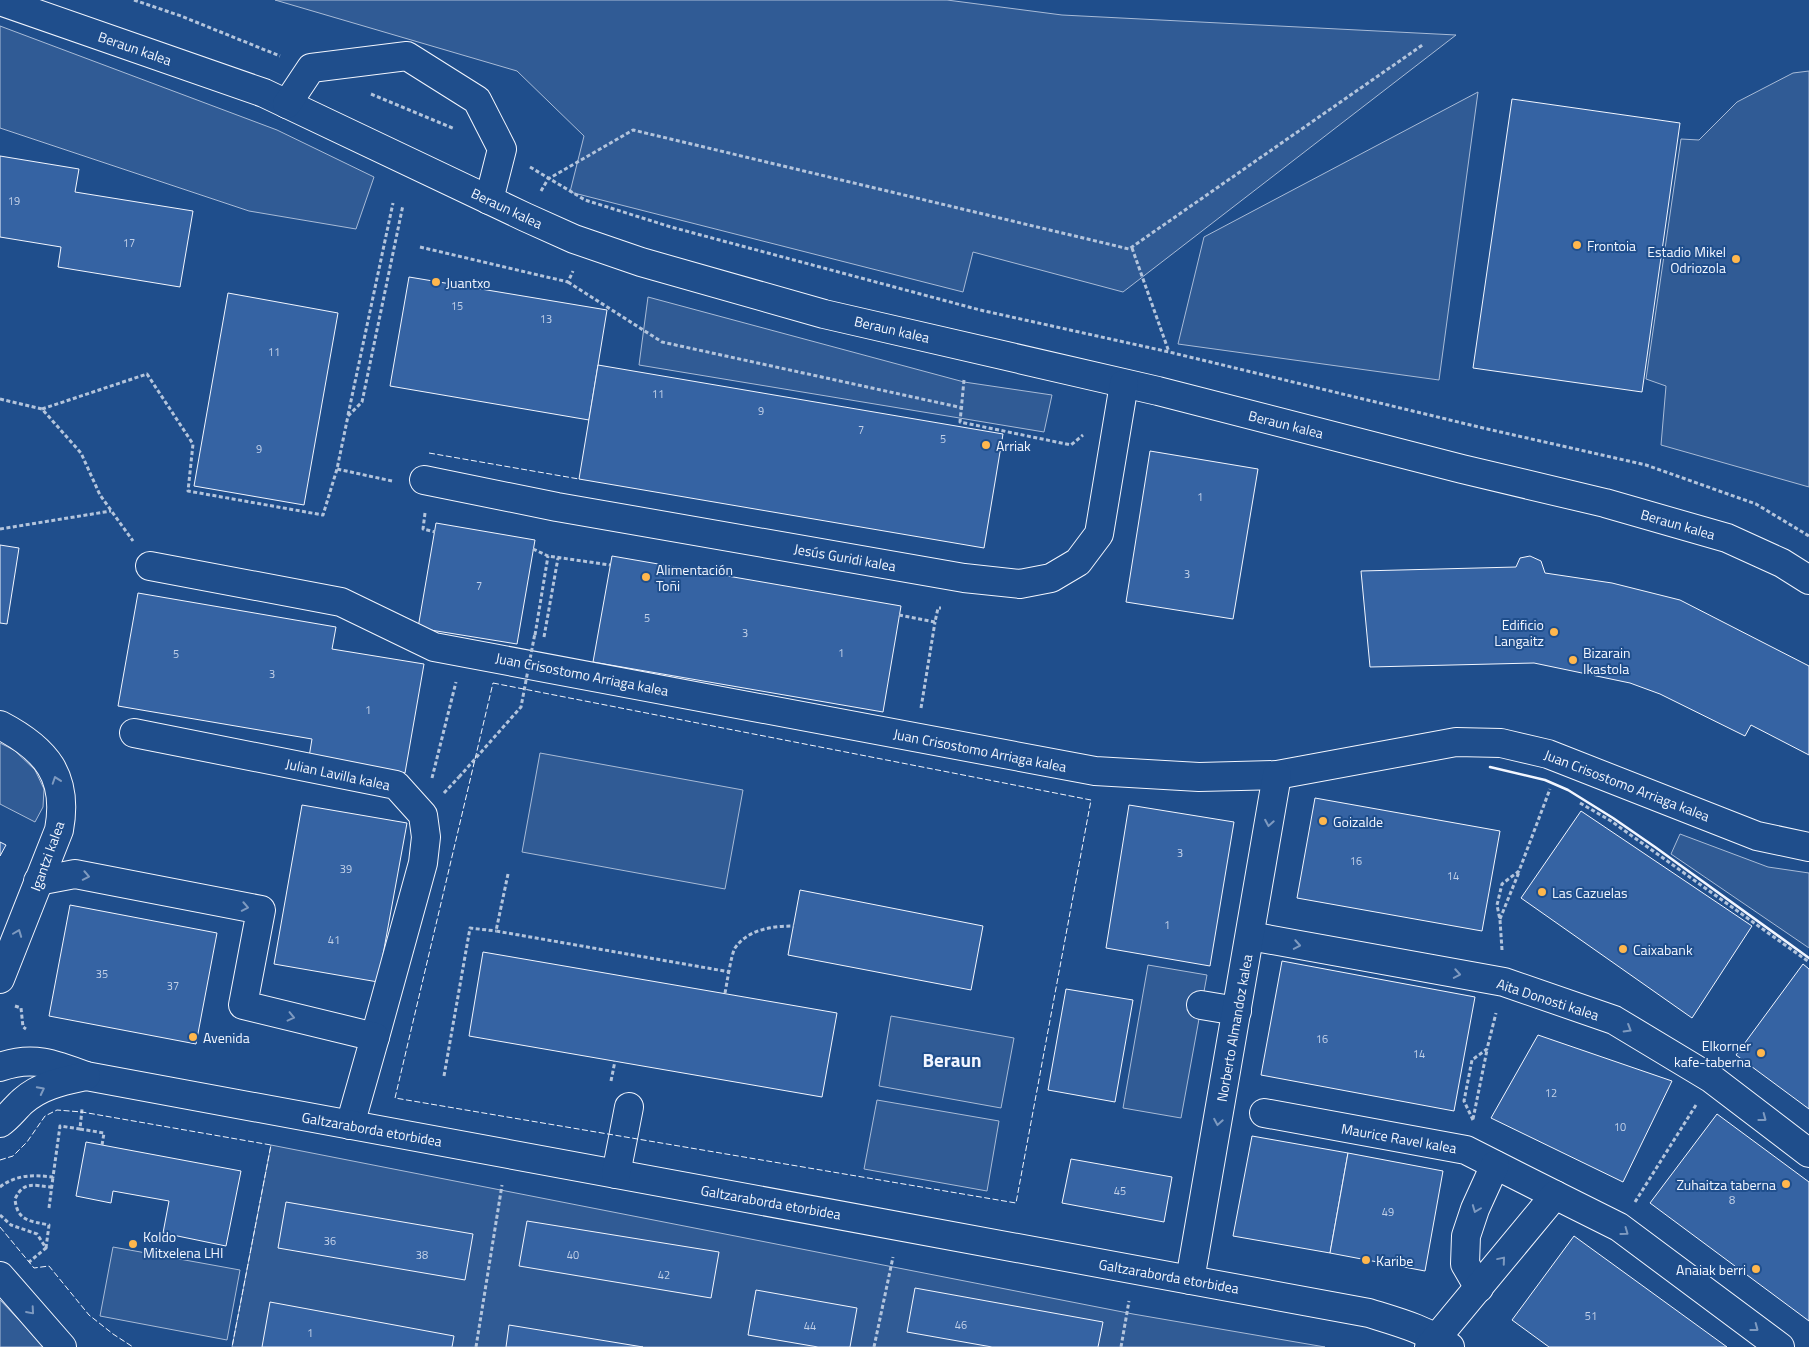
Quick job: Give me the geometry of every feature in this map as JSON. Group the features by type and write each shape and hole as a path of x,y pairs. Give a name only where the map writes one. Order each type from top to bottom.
{"street":[{"name":"Beraun kalea","path":"0,1 255,90 574,239 641,262 815,311 1124,384 1614,506 1727,538 1782,563 1809,580"},
{"path":"287,104 312,68 407,56 477,100 502,149 489,200"},
{"name":"Jesús Guridi kalea","path":"412,481 964,578 1020,584 1051,578 1078,562 1099,534 1124,384"},
{"name":"Juan Crisostomo Arriaga kalea","path":"150,566 341,602 434,647 1095,772 1199,776 1277,775 1456,742 1501,743 1548,754 1757,836 1809,847"},
{"name":"Igantzi kalea","path":"0,725 21,736 40,752 52,768 61,794 62,814 59,830 0,979"},
{"name":"Julian Lavilla kalea","path":"134,733 396,785 423,815"},
{"name":"Norberto Almandoz kalea","path":"1190,1280 1277,775"},
{"path":"350,1125 422,863 426,837 423,815"},
{"path":"38,881 75,874 261,910 243,1006 375,1037"},
{"name":"Aita Donosti kalea","path":"1250,936 1504,982 1614,1020 1712,1079 1809,1153"},
{"path":"1201,1005 1237,1011"},
{"path":"2,1061 7,1098 2,1121"},
{"name":"Galtzaraborda etorbidea","path":"2,1061 49,1062 86,1076 1369,1313 1407,1324 1439,1344"},
{"name":"Galtzaraborda etorbidea","path":"2,1121 39,1089 60,1081 86,1076"},
{"path":"616,1174 629,1107"},
{"name":"Maurice Ravel kalea","path":"1264,1113 1466,1150 1619,1227 1780,1347"},
{"path":"1479,1288 1465,1264 1466,1236 1475,1209 1495,1165"},
{"path":"1439,1344 1479,1288 1555,1195"},
{"path":"0,1276 62,1347"}],"path":[{"path":"525,217 548,179 633,130 1129,249 1424,44"},
{"path":"548,179 585,200 671,228 980,310 1169,352 1646,465 1756,504 1809,536"},
{"path":"0,399 42,409 147,374 194,444 188,492 323,515 337,469 393,203"},
{"path":"348,416 362,402 404,205"},
{"path":"420,247 568,282 662,342 963,408"},
{"path":"1132,248 1169,352"},
{"path":"568,282 573,271"},
{"path":"965,377 960,422 1071,445 1084,434"},
{"path":"42,409 81,453 100,495 150,566"},
{"path":"337,469 412,481"},
{"path":"425,510 423,529 435,532"},
{"path":"0,528 111,511"},
{"path":"533,549 548,556 610,565"},
{"path":"459,777 521,707 548,556"},
{"path":"539,666 558,558"},
{"path":"898,734 920,714 936,622"},
{"path":"423,815 463,652"},
{"path":"1500,920 1552,786 1543,784"},
{"path":"1577,801 1611,821 1809,962"},
{"path":"1473,1119 1487,1049 1504,982 1500,920 1497,905 1502,884 1519,872"},
{"path":"496,931 508,874"},
{"path":"725,994 734,949 748,934 775,926 794,926"},
{"path":"444,1076 470,928 730,972"},
{"path":"1464,1101 1472,1060 1487,1049"},
{"path":"1619,1227 1712,1079"},
{"path":"80,1129 82,1112"},
{"path":"49,1208 60,1126 104,1133 102,1145"},
{"path":"0,1187 20,1176 32,1174 53,1177"},
{"path":"29,1262 46,1248 48,1225 30,1222 23,1218 18,1214 15,1199 23,1187 30,1185 52,1187"},
{"path":"476,1347 502,1185"},
{"path":"0,1215 11,1225 37,1234 46,1248"},
{"path":"874,1347 894,1257"},
{"path":"1121,1347 1129,1301"}],"shaded area":[{"path":"275,0 947,0 1062,15 1456,35 1123,292 973,252 963,292 570,192 584,136 517,71"},
{"path":"0,26 277,130 374,177 356,229 249,211 0,128"},
{"name":"Estadio Mikel Odriozola","path":"1809,71 1809,487 1661,445 1666,386 1646,379 1681,139 1699,140 1737,102 1793,73"},
{"path":"1478,92 1439,380 1178,344 1204,237"},
{"path":"648,297 964,382 1052,395 1044,432 639,365"},
{"path":"0,743 14,750 35,770 44,789 43,807 35,822 0,804"},
{"path":"540,753 743,790 725,889 522,852"},
{"path":"1680,834 1768,867 1809,873 1809,948 1671,854"},
{"path":"1148,965 1207,975 1181,1118 1123,1108"},
{"path":"891,1016 1014,1038 1001,1108 879,1086"},
{"path":"877,1100 999,1121 987,1191 864,1169"},
{"path":"271,1145 1133,1314 1325,1347 232,1347"},
{"path":"113,1247 240,1270 227,1340 100,1316"},
{"path":"0,1300 45,1347 0,1347"}],"building":[{"name":"Frontoia","path":"1512,99 1680,123 1642,392 1473,368"},
{"path":"0,156 79,169 75,192 193,211 180,287 58,267 61,247 0,237"},
{"path":"409,277 607,310 589,420 390,386"},
{"path":"228,293 338,313 304,505 194,486"},
{"path":"598,365 1003,434 984,548 579,479"},
{"path":"1150,451 1258,469 1233,619 1126,602"},
{"path":"436,523 535,540 517,644 418,628"},
{"path":"0,545 19,548 7,624 0,623"},
{"path":"612,556 901,606 883,712 593,662"},
{"name":"Edificio Langaitz","path":"1530,556 1541,561 1545,573 1612,583 1680,600 1809,666 1809,755 1751,725 1745,736 1660,694 1630,683 1534,663 1370,667 1361,571 1516,567 1520,558"},
{"path":"138,593 336,627 332,649 424,664 405,773 309,757 312,739 118,706"},
{"path":"1315,798 1500,831 1482,931 1297,898"},
{"path":"302,805 407,823 378,982 274,964"},
{"path":"1129,805 1234,822 1210,966 1106,948"},
{"path":"1581,811 1752,926 1692,1018 1521,898"},
{"path":"0,842 6,845 0,856"},
{"path":"800,890 983,926 971,990 788,955"},
{"path":"70,905 217,933 196,1044 49,1016"},
{"path":"483,952 837,1013 822,1097 469,1036"},
{"path":"1282,961 1475,997 1454,1111 1261,1075"},
{"path":"1803,964 1809,969 1809,1109 1736,1055"},
{"path":"1066,989 1133,1000 1115,1102 1048,1090"},
{"path":"1538,1035 1672,1081 1623,1182 1491,1118"},
{"path":"1717,1114 1809,1182 1809,1321 1650,1203"},
{"path":"1252,1136 1348,1153 1330,1253 1233,1236"},
{"path":"86,1142 241,1171 226,1246 163,1233 169,1201 113,1191 111,1203 76,1196"},
{"path":"1348,1153 1443,1171 1425,1271 1330,1253"},
{"path":"1071,1159 1172,1177 1164,1222 1062,1203"},
{"path":"286,1202 473,1234 465,1280 278,1248"},
{"path":"527,1221 719,1252 711,1298 519,1266"},
{"path":"1574,1236 1727,1347 1549,1347 1512,1320"},
{"path":"915,1288 1103,1322 1098,1347 992,1347 907,1332"},
{"path":"756,1290 857,1308 850,1347 818,1347 748,1335"},
{"path":"270,1302 454,1336 452,1347 262,1347"},
{"path":"509,1325 643,1347 506,1347"}],"fence":[{"path":"429,453 579,479"},
{"path":"493,683 1091,800 1016,1203 395,1098 493,683"},
{"path":"0,1160 13,1156 27,1142 45,1116 57,1110 82,1112 271,1145 232,1347"},
{"path":"0,1227 34,1268 49,1266 89,1315 133,1347"}],"wall":[{"path":"1490,767 1545,780 1568,790 1655,847 1809,958"}],"place":[{"name":"Frontoia","path":"1577,245"},
{"name":"Estadio Mikel Odriozola","path":"1736,259"},
{"name":"Juantxo","path":"436,282"},
{"name":"Arriak","path":"986,445"},
{"name":"Alimentación Toñi","path":"646,577"},
{"name":"Edificio Langaitz","path":"1554,632"},
{"name":"Bizarain Ikastola","path":"1573,660"},
{"name":"Goizalde","path":"1323,821"},
{"name":"Las Cazuelas","path":"1542,892"},
{"name":"Caixabank","path":"1623,949"},
{"name":"Avenida","path":"193,1037"},
{"name":"Elkorner kafe-taberna","path":"1761,1053"},
{"name":"Zuhaitza taberna","path":"1786,1184"},
{"name":"Koldo Mitxelena LHI","path":"133,1244"},
{"name":"Karibe","path":"1366,1260"},
{"name":"Anaiak berri","path":"1756,1269"}],"district":[{"name":"Beraun","path":"952,1059"}]}
